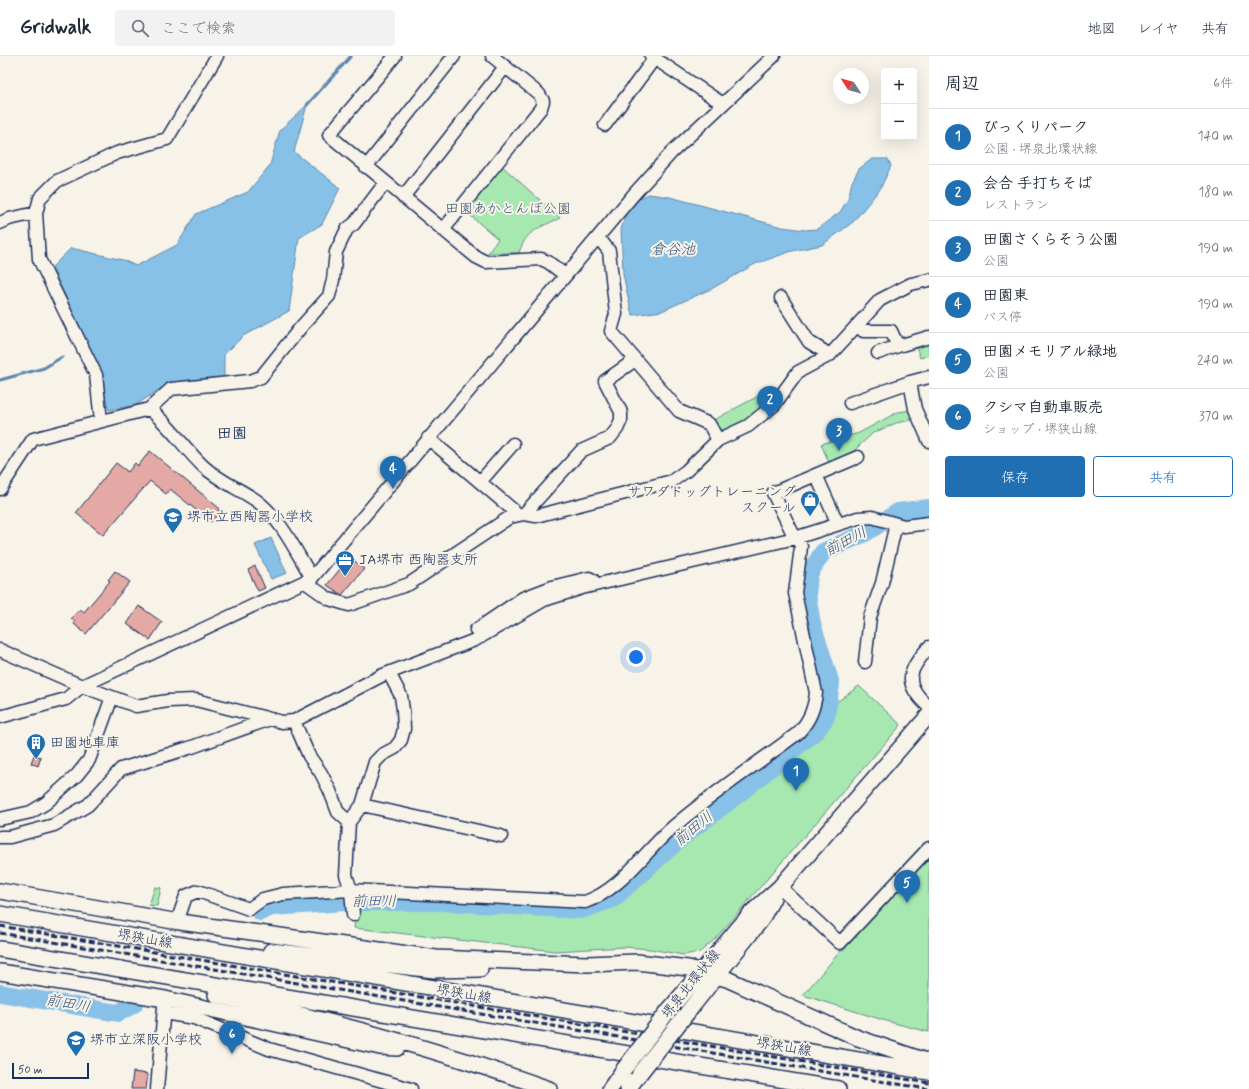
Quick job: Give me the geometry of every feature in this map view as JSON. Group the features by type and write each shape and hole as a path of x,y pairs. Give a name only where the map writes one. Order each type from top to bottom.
{"main road":[{"name":"堺泉北環状線","path":"610,1089 700,971 751,913 780,887 929,715"},
{"name":"堺泉北環状線","path":"628,1089 761,920 780,887"},
{"path":"0,891 177,922 436,958 587,964"},
{"name":"堺狭山線","path":"0,914 929,1072"},
{"path":"0,949 838,1089"},
{"path":"210,950 271,951 434,970 637,962 682,967 716,976 858,1038 929,1062"},
{"path":"65,960 286,1010 436,1051 549,1089"},
{"path":"0,972 164,1006 380,1047 436,1051"}],"street":[{"path":"101,421 96,375 39,259 36,213 40,198 57,181 117,153 167,139 217,56"},
{"path":"395,56 329,135 476,257 486,262 541,259 548,262 565,275"},
{"path":"366,167 454,56"},
{"path":"443,230 541,108 543,101 539,94 492,56"},
{"path":"0,717 66,699 82,686 308,580 565,275 672,152 774,56"},
{"path":"605,125 655,58 723,104"},
{"path":"403,197 505,67"},
{"path":"0,489 33,440 149,409 171,389 250,381 261,377 300,327 329,296 333,280 336,252 347,229 354,224 385,183"},
{"path":"0,223 9,219 36,213"},
{"path":"598,237 609,250 616,314 611,331 679,411 709,424 718,440"},
{"path":"149,409 159,417 204,467 258,502 268,512 285,534 308,580 329,599 349,605 408,584 504,521 522,515 536,516 672,481 686,471 709,447 718,440 748,426 758,419 774,405 798,372 830,355 880,300 911,284 929,280"},
{"path":"781,298 809,342 830,355"},
{"path":"858,325 863,331 891,331 898,346"},
{"path":"878,353 929,337"},
{"path":"522,515 581,451 610,438 617,429 621,420 621,412 605,381 635,360"},
{"path":"850,402 929,376"},
{"path":"910,382 915,409 929,441"},
{"path":"428,438 522,515"},
{"path":"480,482 513,444"},
{"path":"177,922 186,896 198,891 249,909 264,899 283,894 351,890 585,902 612,888 672,828 798,733 808,722 814,707 816,693 795,593 801,547 773,493 858,457"},
{"path":"816,475 838,524"},
{"path":"0,650 82,686 136,706 168,701 196,700 282,722 294,721 389,672 481,637 544,600 600,584 797,538 858,518 876,518 904,526 929,523"},
{"path":"865,662 870,617 882,583 894,524"},
{"path":"929,647 912,668 910,678 916,695 929,707"},
{"path":"353,912 351,890 346,875 349,822 362,805 375,762 382,755 395,748 401,740 404,729 404,710 401,696 389,672"},
{"path":"0,819 30,812 46,803 77,775 89,760 112,697"},
{"path":"0,837 54,825 88,805 121,769 192,747 270,719"},
{"path":"294,721 309,756 321,772 338,812 349,822"},
{"path":"362,805 501,836"},
{"path":"780,887 840,942 929,848"},
{"path":"157,1089 164,1006 269,1049 411,1089"}],"green space":[{"name":"田園あかとんぼ公園","path":"502,166 560,218 540,227 530,234 525,239 519,253 488,253 498,239 466,212"},
{"path":"929,342 929,355 920,358 916,346"},
{"path":"762,394 771,401 756,415 720,435 712,421"},
{"path":"911,410 912,420 896,423 873,433 846,458 830,465 821,444 859,433 898,412"},
{"path":"859,686 901,725 715,939 700,952 683,955 650,949 624,947 555,951 354,928 357,906 587,916 620,901 681,844 815,737 828,722 834,704"},
{"path":"929,859 929,1032 886,1021 803,995 843,948"},
{"path":"155,887 161,888 157,906 149,905"}],"water":[{"path":"307,105 294,152 340,188 322,224 299,238 289,311 243,336 224,355 224,378 165,386 136,405 109,410 90,349 52,267 71,248 123,260 136,266 177,245 196,214 248,192 270,165 280,130"},
{"name":"倉谷池","path":"872,159 888,159 891,166 880,189 853,222 822,245 792,251 755,264 713,288 662,311 633,315 623,274 621,229 626,214 640,198 649,194 670,197 782,227 805,230 817,229 840,212 848,199 852,182 859,169"},
{"path":"271,538 287,573 271,579 255,545"}],"building":[{"path":"150,451 219,508 218,510 220,512 211,522 170,489 166,494 150,481 103,535 76,513 116,463 128,472 135,463 138,466"},
{"name":"JA堺市 西陶器支所","path":"350,557 364,569 342,595 327,585"},
{"path":"255,566 265,588 258,591 248,570"},
{"path":"115,571 130,582 86,634 74,624 75,622 71,619 80,609 84,612 110,581 108,580"},
{"path":"139,606 162,622 150,640 127,624"},
{"name":"田園地車庫","path":"34,755 41,757 38,766 31,763"},
{"path":"133,1072 148,1074 146,1089 131,1089"}],"waterway":[{"path":"307,105 351,56"},
{"path":"0,380 44,368 62,357"},
{"name":"前田川","path":"260,912 272,907 346,902 444,902 581,910 613,899 682,837 741,792 816,731 826,717 831,684 812,624 807,594 809,574 823,552 867,532 898,512 929,508"},
{"name":"前田川","path":"0,993 118,1013 134,1004"}],"railway":[{"path":"0,926 929,1083"},
{"path":"0,933 927,1089"}],"place":[{"name":"会合 手打ちそば","path":"770,419"},
{"name":"田園さくらそう公園","path":"839,451"},
{"name":"田園東","path":"393,489"},
{"name":"サワダドッグトレーニング スクール","path":"810,517"},
{"name":"堺市立西陶器小学校","path":"173,534"},
{"name":"JA堺市 西陶器支所","path":"345,577"},
{"name":"田園地車庫","path":"36,760"},
{"name":"びっくりパーク","path":"796,791"},
{"name":"田園メモリアル緑地","path":"907,903"},
{"name":"クシマ自動車販売","path":"232,1054"},
{"name":"堺市立深阪小学校","path":"76,1057"}],"district":[{"name":"田園","path":"232,434"}]}
